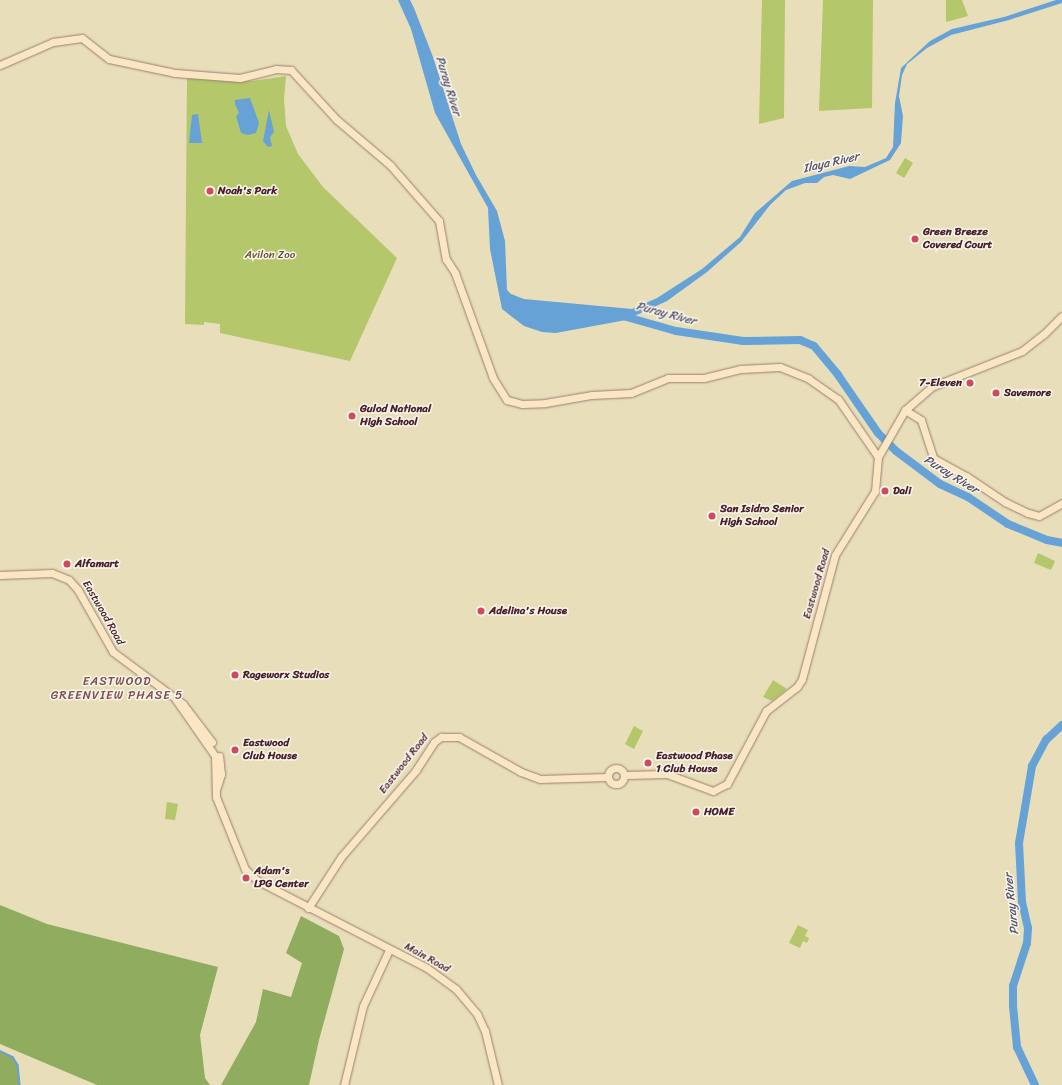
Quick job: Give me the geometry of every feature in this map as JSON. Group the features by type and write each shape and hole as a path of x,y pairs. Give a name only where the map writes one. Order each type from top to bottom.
{"street":[{"path":"0,65 53,42 82,38 109,59 175,73 234,78 252,77 276,69 291,70 337,120 390,165 439,221 446,259 455,273 493,378 507,400 522,404 545,403 592,395 631,394 668,378 704,378 742,368 780,367 808,379 838,399 879,455"},
{"name":"Eastwood Road","path":"625,775 667,774 713,791 721,789 730,780 766,711 797,688 802,679 835,555 874,491 879,455 891,431 905,410 931,387 1022,351 1044,334 1062,316"},
{"path":"905,410 921,420 932,458 966,476 1005,502 1028,514 1039,516 1062,503"},
{"name":"Eastwood Road","path":"0,575 52,573 69,580 78,590 113,652 182,704 197,722 219,754 221,774 215,788 219,805 245,869 258,881 310,909 341,857 441,737 459,737 521,772 540,779 608,777"},
{"path":"614,768 621,769 625,775 623,781 618,784 611,782 608,777 609,771 614,768"},
{"name":"Main Road","path":"310,909 444,979 468,1002 485,1031 498,1085"},
{"path":"344,1085 363,1006 389,950"}],"green space":[{"path":"762,0 785,0 784,118 759,124"},
{"path":"823,0 873,0 872,108 819,111"},
{"path":"946,0 962,0 968,16 946,22"},
{"name":"Avilon Zoo","path":"187,75 253,81 286,76 284,99 286,126 298,154 323,187 397,258 350,361 220,333 220,324 204,322 204,325 185,324"},
{"path":"905,158 913,163 904,178 896,173"},
{"path":"1038,553 1055,561 1051,570 1034,563"},
{"path":"773,680 787,689 772,701 763,697"},
{"path":"634,726 643,731 634,749 625,744"},
{"path":"167,802 178,804 175,820 165,819"},
{"path":"0,905 47,924 218,967 200,1035 205,1078 210,1085 97,1085 0,1044"},
{"path":"301,916 339,936 344,949 319,1040 309,1085 221,1085 256,1022 263,989 291,997 302,963 286,953"},
{"path":"798,925 808,930 805,936 809,938 807,943 803,941 800,948 789,943"},
{"path":"0,1051 13,1057 18,1065 20,1085 0,1085"}],"water":[{"path":"398,0 410,0 414,8 433,57 461,144 476,175 497,211 505,241 507,290 511,294 524,299 632,309 657,298 702,269 740,237 755,213 792,181 849,166 865,167 886,158 893,147 895,103 901,68 930,41 952,29 1004,17 1056,0 1062,0 1062,3 1009,20 951,35 927,48 907,64 902,75 899,96 903,116 901,143 890,160 850,179 833,175 824,177 817,183 805,183 786,190 770,205 741,242 707,272 667,301 626,320 556,333 542,332 524,326 502,309 490,249 488,208 435,113 411,29"},
{"path":"250,98 259,123 256,133 248,135 241,133 236,116 239,113 235,100"},
{"path":"269,110 274,132 270,137 272,146 268,147 263,141"},
{"path":"198,114 202,143 189,143 192,115"}],"waterway":[{"name":"Puray River","path":"623,316 676,331 743,341 800,340 814,346 838,375 878,433 896,451 940,484 968,497 1008,524 1047,540 1062,543"},
{"name":"Puray River","path":"1035,1085 1017,1047 1013,1006 1013,986 1027,943 1028,928 1022,902 1019,843 1032,766 1046,740 1062,725"},
{"path":"0,1051 13,1057 18,1065 20,1085"}],"place":[{"name":"Noah's Park","path":"210,191"},
{"name":"Green Breeze Covered Court","path":"915,239"},
{"name":"7-Eleven","path":"970,383"},
{"name":"Savemore","path":"996,393"},
{"name":"Gulod National High School","path":"352,416"},
{"name":"Dali","path":"885,491"},
{"name":"San Isidro Senior High School","path":"712,516"},
{"name":"Alfamart","path":"67,564"},
{"name":"Adelina's House","path":"481,611"},
{"name":"Rageworx Studios","path":"235,675"},
{"name":"Eastwood Club House","path":"235,750"},
{"name":"Eastwood Phase 1 Club House","path":"648,763"},
{"name":"HOME","path":"696,812"},
{"name":"Adam's LPG Center","path":"246,878"}],"district":[{"name":"EASTWOOD GREENVIEW PHASE 5","path":"117,689"}],"water label":[{"name":"Ilaya River","path":"831,163"}]}
